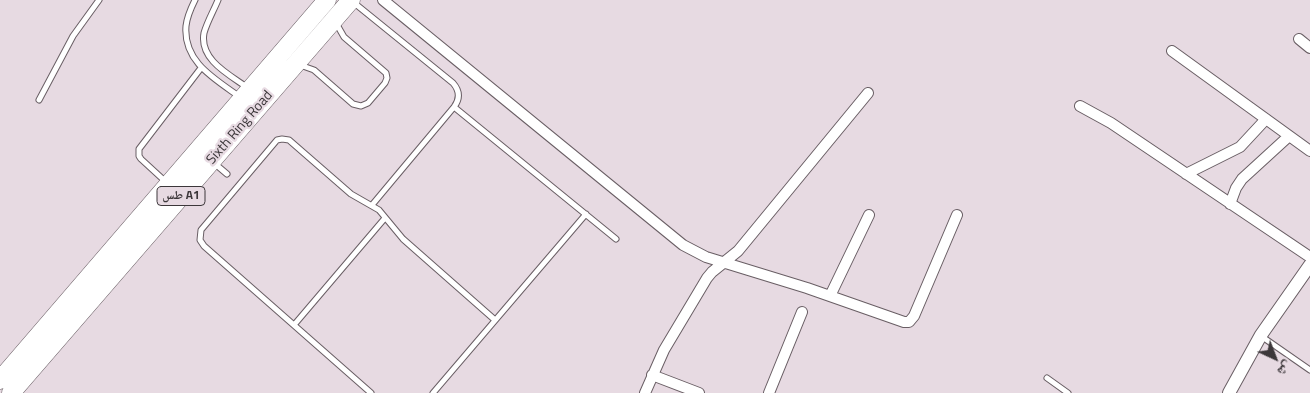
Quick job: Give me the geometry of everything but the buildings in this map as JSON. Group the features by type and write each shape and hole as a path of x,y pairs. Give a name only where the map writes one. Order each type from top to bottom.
{"highway":[{"name":"Sixth Ring Road","path":"11,393 211,161 253,99 326,0"},
{"name":"Sixth Ring Road","path":"0,380 169,185 253,99 294,65 351,0"}],"street":[{"path":"384,0 682,245 698,254 904,322 911,320 957,215"},
{"path":"1298,39 1310,48"},
{"path":"1172,51 1310,151"},
{"path":"645,393 664,350 707,278 738,251 868,93"},
{"path":"1080,106 1112,123 1310,257"},
{"path":"1186,174 1236,150 1247,141 1266,119"},
{"path":"1230,204 1238,183 1290,136"},
{"path":"830,296 869,215"},
{"path":"1229,393 1261,336 1308,272"},
{"path":"769,393 802,312"},
{"path":"652,375 699,393"}],"lane":[{"path":"40,100 73,36 99,0"},
{"path":"195,0 188,17 186,32 192,55 201,68 253,99"},
{"path":"218,0 204,33 206,51 217,66 253,99"},
{"path":"351,0 454,83 458,93 454,107 372,205"},
{"path":"294,65 310,68 353,104 358,106 365,105 385,83 386,73 341,33 335,18"},
{"path":"169,185 141,159 139,149 201,68"},
{"path":"454,107 616,239"},
{"path":"371,393 204,246 200,240 201,230 276,142 286,139 291,142 351,194 372,205 403,238 495,320"},
{"path":"211,161 227,174"},
{"path":"234,180 240,184"},
{"path":"432,393 586,214"},
{"path":"294,325 385,218"},
{"path":"1261,336 1310,370"},
{"path":"1047,378 1068,393"}]}
